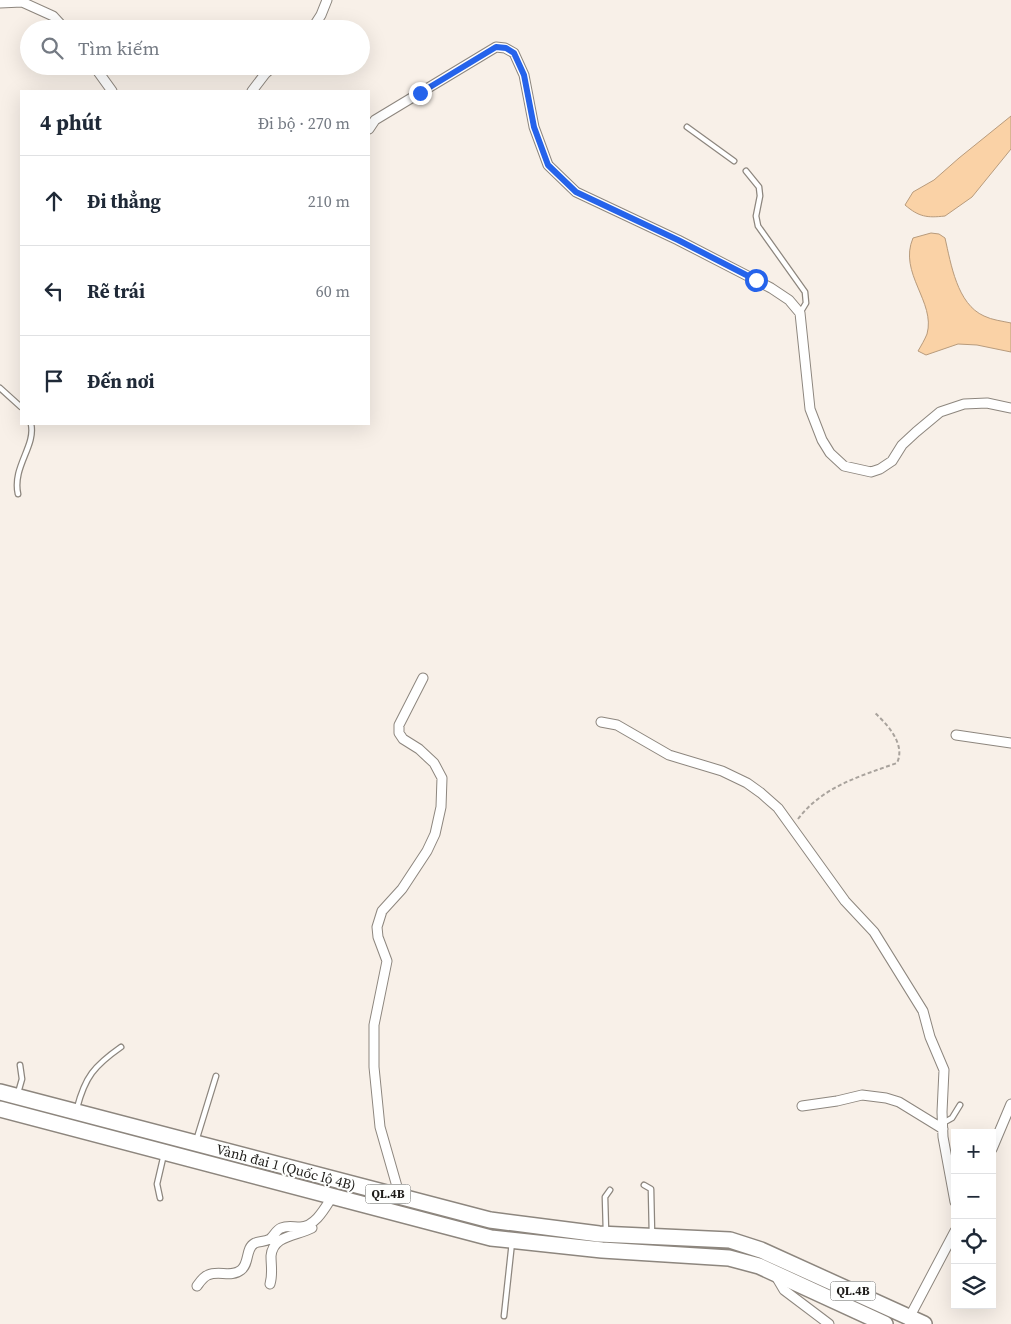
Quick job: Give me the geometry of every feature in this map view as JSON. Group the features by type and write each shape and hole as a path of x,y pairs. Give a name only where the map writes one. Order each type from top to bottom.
{"highway":[{"name":"Vành đai 1 (Quốc lộ 4B)","path":"0,1092 490,1220 606,1234 730,1240 781,1259 908,1321"},
{"name":"Vành đai 1 (Quốc lộ 4B)","path":"0,1109 491,1238 602,1250 729,1258 759,1266 774,1273"},
{"name":"QL.4B","path":"774,1273 885,1324"},
{"name":"QL.4B","path":"908,1321 924,1324"}],"street":[{"path":"318,20 327,0"},
{"path":"0,3 22,2 53,16 57,20"},
{"path":"370,128 375,120 496,47 506,48 514,53 524,75 534,127 548,165 576,192 678,240 772,288 789,300 800,313 810,409 822,440 830,453 844,466 871,472 880,469 892,462 902,445 940,412 964,404 987,403 1011,408"},
{"path":"100,75 111,90"},
{"path":"253,90 264,75"},
{"path":"400,1197 380,1127 374,1067 374,1025 386,961 378,937 377,927 382,911 402,889 427,851 435,834 442,807 442,778 434,763 419,749 403,739 399,733 399,724 423,678"},
{"path":"601,722 617,725 669,755 722,771 747,783 778,808 844,901 874,932 923,1011 930,1037 944,1070 943,1126 951,1177"},
{"path":"956,735 1011,743"},
{"path":"802,1106 862,1095 886,1098 900,1102 943,1126"},
{"path":"996,1140 1011,1104"},
{"path":"270,1284 273,1270 271,1255 276,1244 284,1238 301,1234 314,1227 335,1198"},
{"path":"197,1286 206,1276 215,1273 227,1275 241,1270 254,1243 270,1239 278,1229 288,1226 301,1227 310,1224 335,1198"},
{"path":"908,1321 951,1239"},
{"path":"774,1273 784,1290 829,1324"}],"lane":[{"path":"687,127 734,161"},
{"path":"746,171 759,187 760,196 756,216 758,226 805,292 806,303 800,313"},
{"path":"0,388 20,406"},
{"path":"18,494 17,475 31,438 32,425"},
{"path":"76,1112 82,1088 87,1078 104,1059 121,1047"},
{"path":"16,1096 22,1079 20,1065"},
{"path":"196,1144 216,1076"},
{"path":"943,1126 952,1118 960,1105"},
{"path":"160,1198 157,1184 165,1153"},
{"path":"644,1185 651,1189 652,1236"},
{"path":"606,1234 605,1197 610,1190"},
{"path":"504,1316 514,1223"}],"path":[{"path":"792,827 805,809 822,795 852,779 897,763 900,757 900,747 887,724 874,712"}],"shaded area":[{"path":"1011,116 1011,149 972,197 945,216 924,216 905,205 913,192 934,180"},
{"path":"931,233 939,234 945,238 953,271 961,293 967,302 984,316 1011,323 1011,352 977,345 958,344 926,355 918,351 927,334 928,322 923,299 913,275 910,251 913,238"}],"route":[{"path":"420,93 496,47 506,48 514,53 524,75 534,127 548,165 576,192 678,240 756,280"}]}
